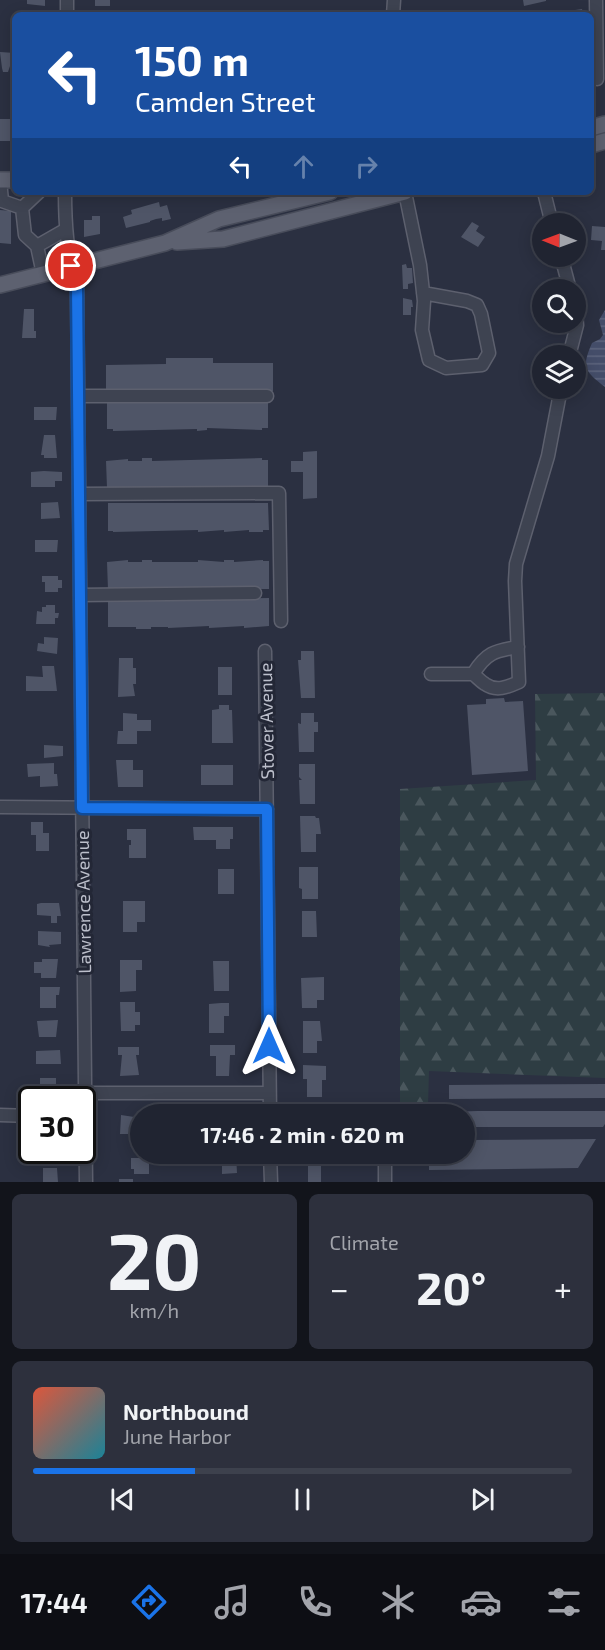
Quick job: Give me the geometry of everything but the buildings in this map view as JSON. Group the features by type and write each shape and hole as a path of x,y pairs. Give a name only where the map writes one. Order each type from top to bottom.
{"main road":[{"path":"266,195 266,208"},
{"path":"165,243 219,219 314,195"},
{"path":"339,195 376,200"},
{"path":"0,285 165,243 223,239 394,195"}],"street":[{"path":"598,79 599,6"},
{"path":"0,180 2,201 22,208"},
{"path":"22,208 36,195"},
{"name":"Lawrence Avenue","path":"65,195 65,230 77,286 85,1086"},
{"path":"406,195 413,224 423,293 422,330 429,360 446,368 482,365 489,353 481,314 477,306 467,301 423,293"},
{"path":"545,195 549,213"},
{"path":"22,208 25,235 38,246 43,274"},
{"path":"38,246 65,230"},
{"path":"78,396 267,396"},
{"path":"431,674 473,674 484,684 493,688 519,682 516,564 548,456 559,399"},
{"path":"79,494 279,493 281,621"},
{"path":"80,595 255,593"},
{"path":"473,674 484,658 491,653 518,647"},
{"name":"Stover Avenue","path":"265,651 270,1104"},
{"path":"0,807 267,809"},
{"path":"96,1093 269,1093"},
{"path":"0,1115 18,1116"},
{"name":"Lawrence Avenue","path":"85,1164 86,1182"},
{"path":"270,1164 271,1182"},
{"path":"385,1164 385,1182"}],"green space":[{"path":"605,693 605,1078 429,1071 428,1104 400,1104 400,789 536,780 535,694"}],"water":[{"path":"605,310 605,387 589,373 586,364 592,343 603,335 599,320"}],"route":[{"path":"71,266 77,286 82,808 267,809 269,1046"}]}
